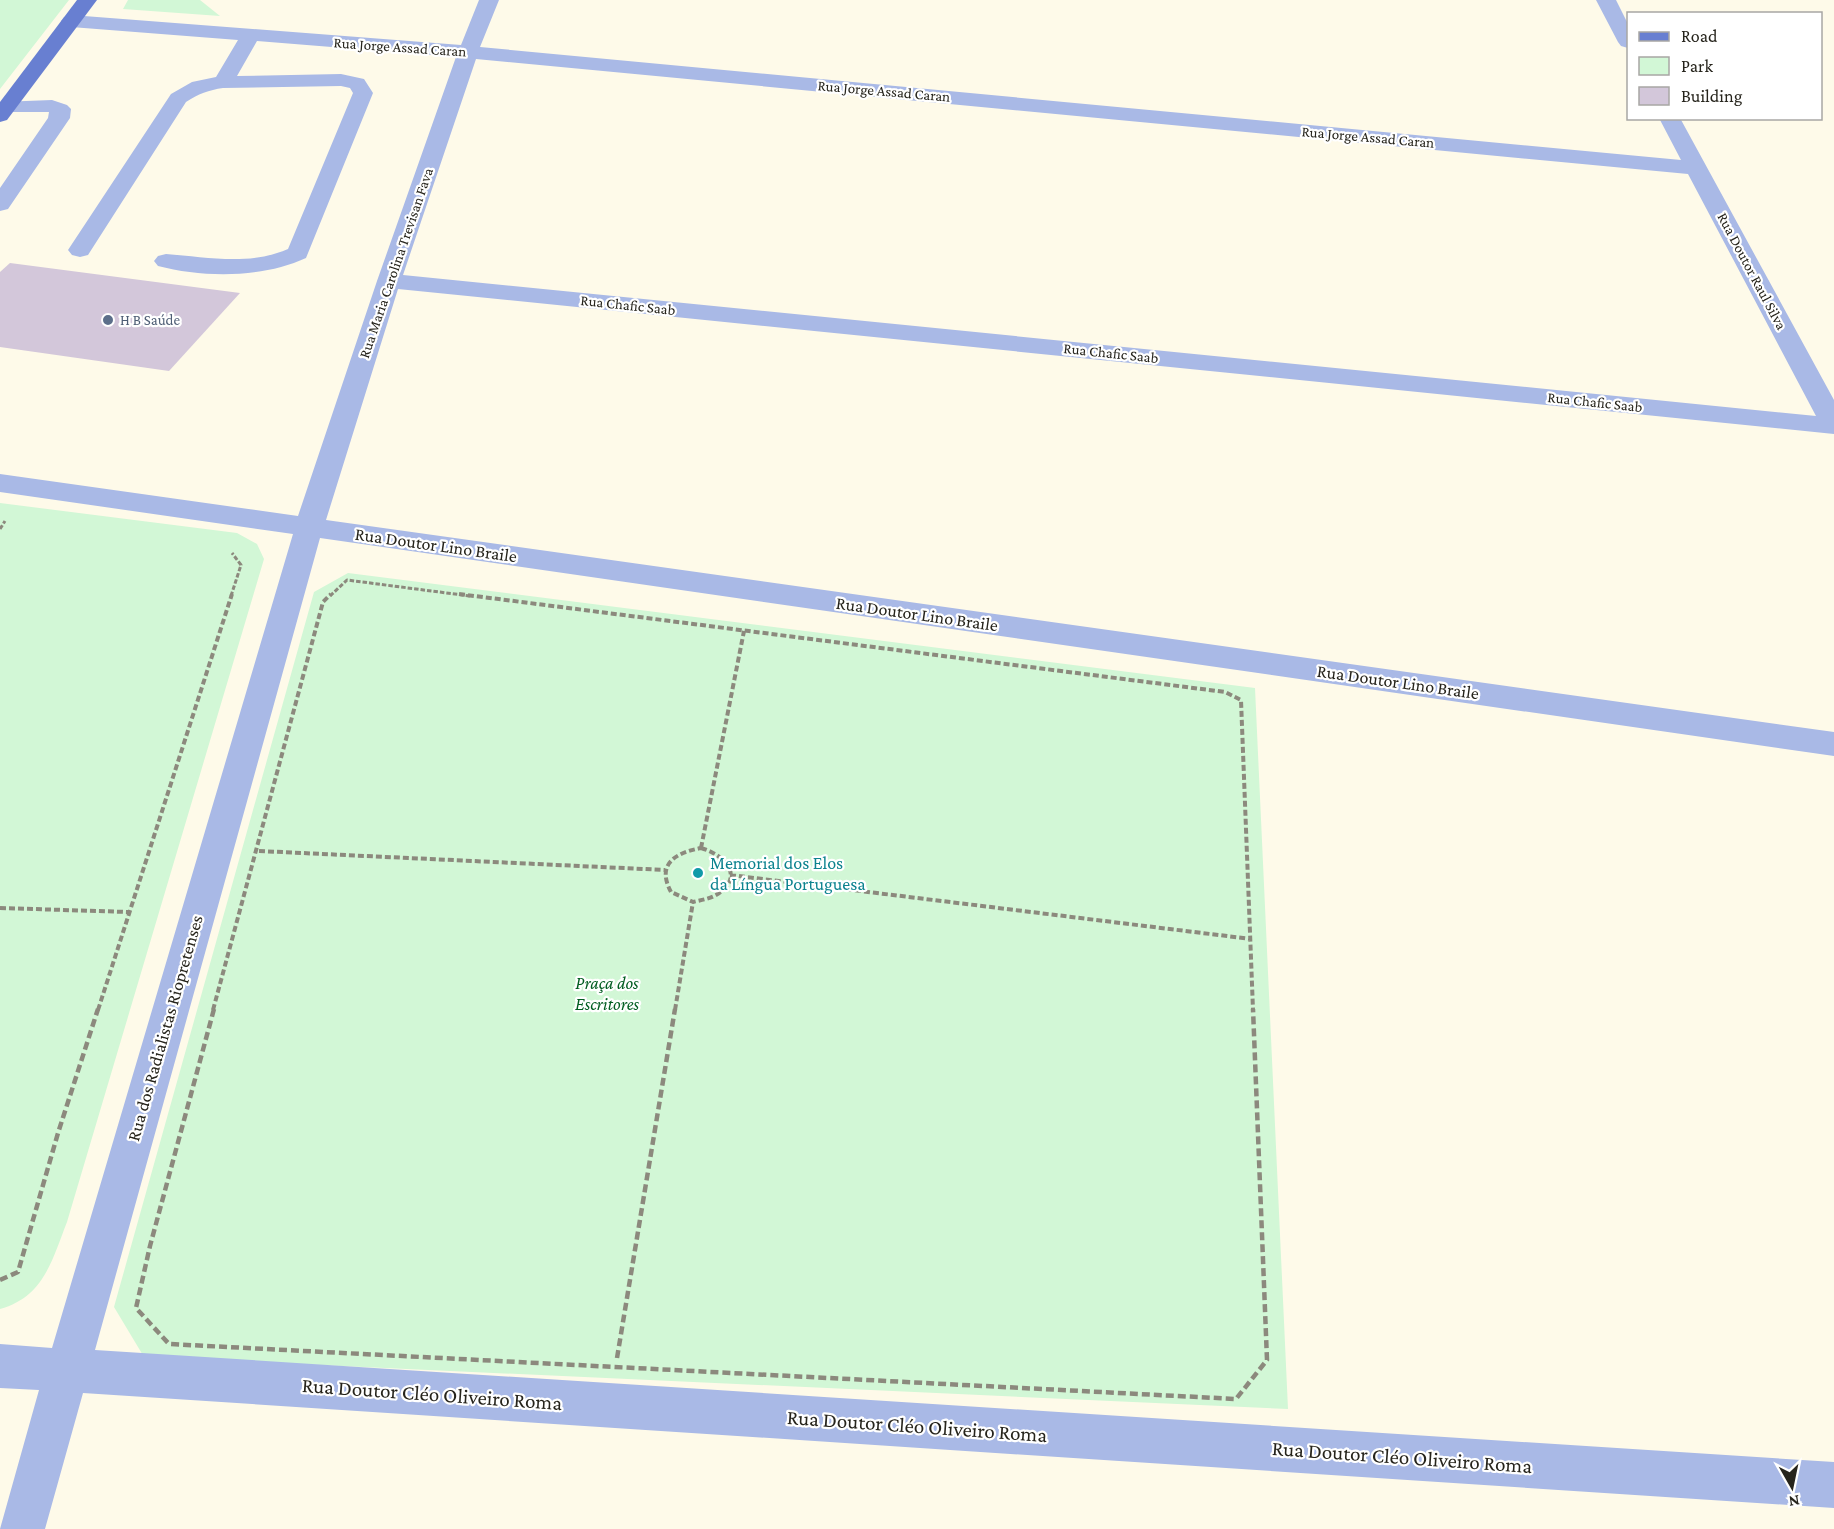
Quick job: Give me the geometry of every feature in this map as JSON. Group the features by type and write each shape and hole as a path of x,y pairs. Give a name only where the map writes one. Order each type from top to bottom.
{"main road":[{"path":"4,112 87,0"}],"street":[{"name":"Rua Maria Carolina Trevisan Fava","path":"309,527 389,281 468,52 489,0"},
{"path":"1605,0 1627,38"},
{"name":"Rua Jorge Assad Caran","path":"71,21 468,52 1696,168"},
{"path":"224,82 251,35"},
{"path":"80,250 178,98 189,90 205,84 224,82 341,80 357,83 363,93 298,253 283,261 254,267 166,261"},
{"path":"0,204 59,118 60,109 52,106 4,112"},
{"name":"Rua Doutor Raul Silva","path":"1670,120 1834,425"},
{"name":"Rua Chafic Saab","path":"389,281 1834,425"},
{"name":"Rua Doutor Lino Braile","path":"0,483 1834,744"},
{"name":"Rua dos Radialistas Riopretenses","path":"22,1529 309,527"},
{"name":"Rua Doutor Cléo Oliveiro Roma","path":"0,1366 1834,1485"}],"path":[{"path":"0,529 2,520 17,522"},
{"path":"0,1280 18,1272 58,1133 241,564 230,550"},
{"path":"347,580 744,631 1225,692 1242,700 1267,1360 1236,1399 169,1344 136,1308 150,1246 323,602 347,580"},
{"path":"701,848 744,631"},
{"path":"701,848 722,856 727,862 730,875 728,883 716,895 693,902 671,892 664,878 665,870 676,856 701,848"},
{"path":"256,851 665,870"},
{"path":"730,875 1251,939"},
{"path":"615,1368 693,902"},
{"path":"0,908 129,912"}],"green space":[{"path":"0,0 69,0 0,89"},
{"path":"128,0 200,0 220,16 123,9"},
{"path":"0,503 237,533 257,544 264,559 67,1222 51,1263 37,1286 27,1296 0,1309"},
{"name":"Praça dos Escritores","path":"348,573 1255,688 1288,1409 144,1357 114,1307 314,592"}],"building":[{"name":"H B Saúde","path":"10,263 240,293 169,371 0,347 0,272"}],"place":[{"name":"H B Saúde","path":"108,320"},
{"name":"Memorial dos Elos da Língua Portuguesa","path":"698,873"}]}
